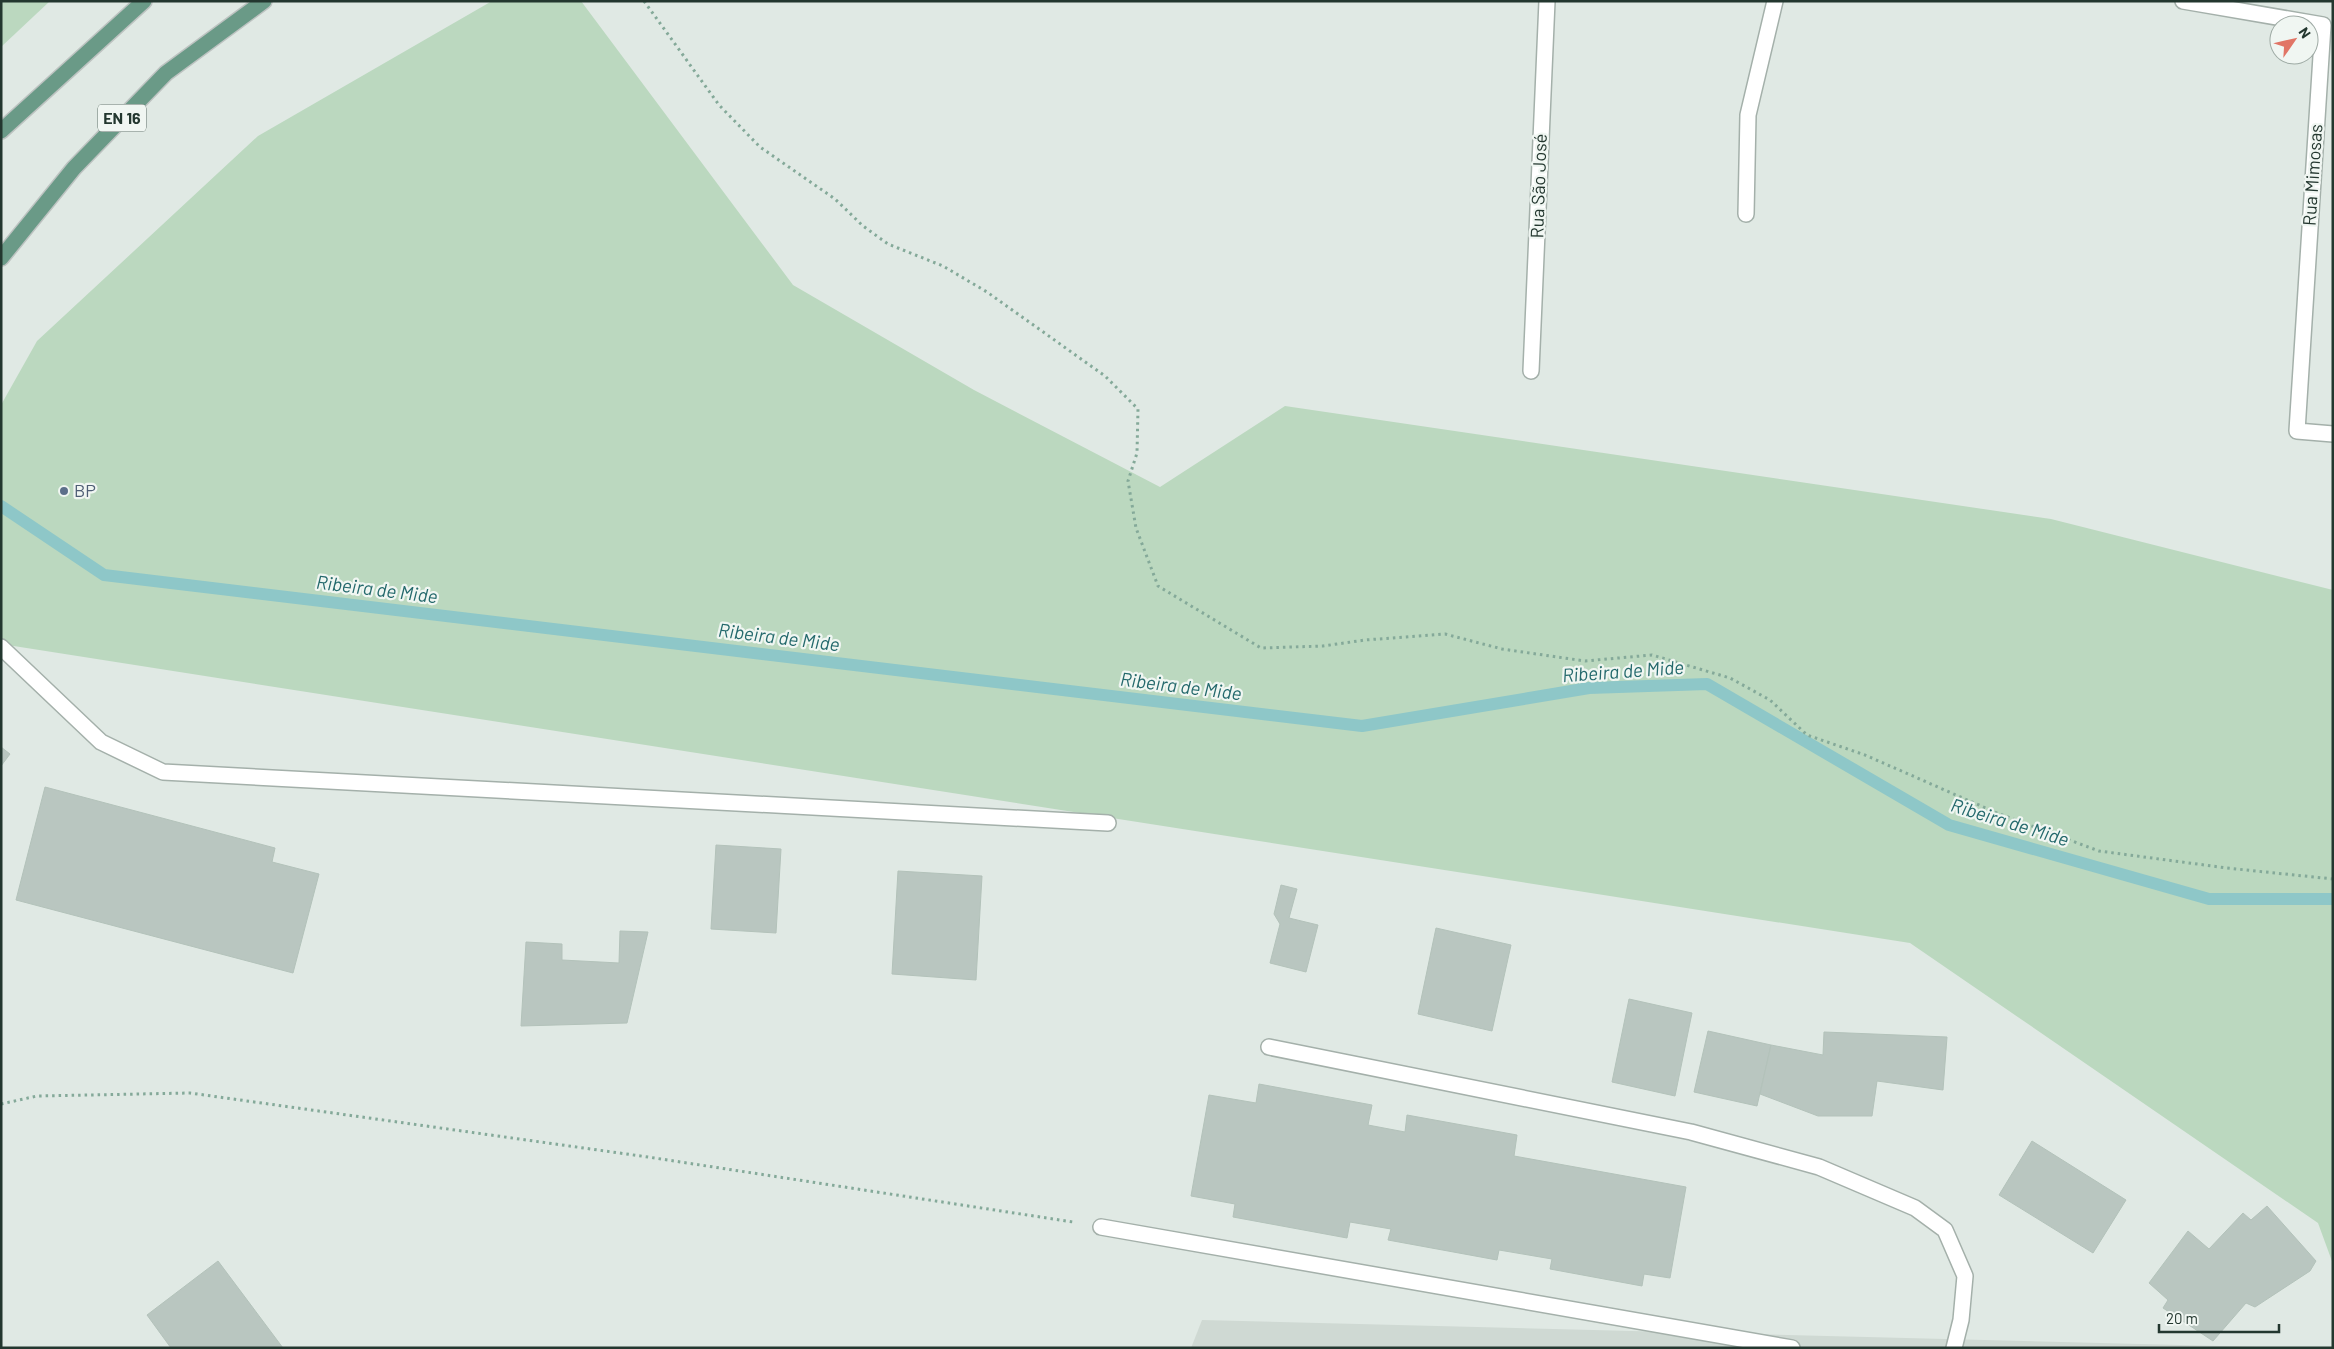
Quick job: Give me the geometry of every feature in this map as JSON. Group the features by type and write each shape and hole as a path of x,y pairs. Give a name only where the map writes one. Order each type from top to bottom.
{"main road":[{"path":"1,132 144,1"},
{"name":"EN 16","path":"1,258 74,168 166,73 264,1"}],"street":[{"name":"Rua São José","path":"1531,371 1546,1"},
{"path":"1746,214 1748,115 1775,1"},
{"name":"Rua Mimosas","path":"2183,1 2323,25 2297,431 2333,434"},
{"path":"1,647 101,742 164,772 1108,823"},
{"path":"1269,1047 1691,1132 1819,1167 1916,1208 1945,1230 1965,1276 1961,1320 1954,1348"},
{"path":"1101,1227 1792,1348"}],"path":[{"path":"644,1 719,105 760,147 835,199 863,226 888,244 943,266 987,292 1105,376 1138,409 1137,453 1128,481 1136,528 1158,586 1261,648 1323,646 1365,640 1445,634 1502,649 1586,661 1652,655 1730,678 1770,700 1807,735 1865,755 1997,813 2099,851 2227,868 2333,879"},
{"path":"1,1104 37,1096 190,1093 648,1157 1101,1227"}],"shaded area":[{"path":"1202,1320 2296,1348 1191,1348"}],"green space":[{"path":"1,1 50,1 1,47"},
{"path":"492,1 581,1 793,285 974,390 1160,487 1285,406 2051,519 2333,590 2333,1264 2318,1223 1910,943 1,644 1,405 37,341 258,136"}],"building":[{"path":"1,747 10,754 1,766"},
{"path":"45,787 275,848 272,862 319,874 293,973 16,900"},
{"path":"716,845 781,849 776,933 711,929"},
{"path":"898,871 982,876 976,980 892,974"},
{"path":"1281,885 1297,889 1289,918 1318,925 1306,972 1270,963 1280,924 1274,914"},
{"path":"1436,928 1511,945 1492,1031 1418,1014"},
{"path":"620,931 648,932 627,1023 521,1026 526,942 562,944 562,960 619,963"},
{"path":"1629,999 1692,1013 1675,1096 1612,1082"},
{"path":"1708,1031 1771,1045 1757,1106 1694,1092"},
{"path":"1824,1032 1947,1037 1943,1090 1877,1081 1872,1116 1818,1116 1760,1094 1771,1045 1823,1055"},
{"path":"1259,1084 1372,1105 1368,1125 1405,1132 1407,1115 1517,1135 1514,1156 1686,1187 1670,1278 1644,1274 1642,1286 1550,1269 1552,1259 1499,1250 1497,1260 1388,1240 1391,1229 1350,1222 1347,1238 1233,1217 1235,1204 1191,1196 1209,1095 1256,1103"},
{"path":"2032,1141 2126,1200 2093,1253 1999,1195"},
{"path":"2267,1206 2316,1261 2310,1271 2255,1307 2246,1303 2213,1341 2163,1308 2168,1300 2149,1283 2188,1231 2209,1249 2243,1213 2251,1220"},
{"path":"218,1261 283,1348 171,1348 147,1315"}],"waterway":[{"name":"Ribeira de Mide","path":"1,506 104,575 1362,726 1589,688 1707,684 1949,825 2209,899 2333,899"}],"place":[{"name":"BP","path":"64,491"}]}
